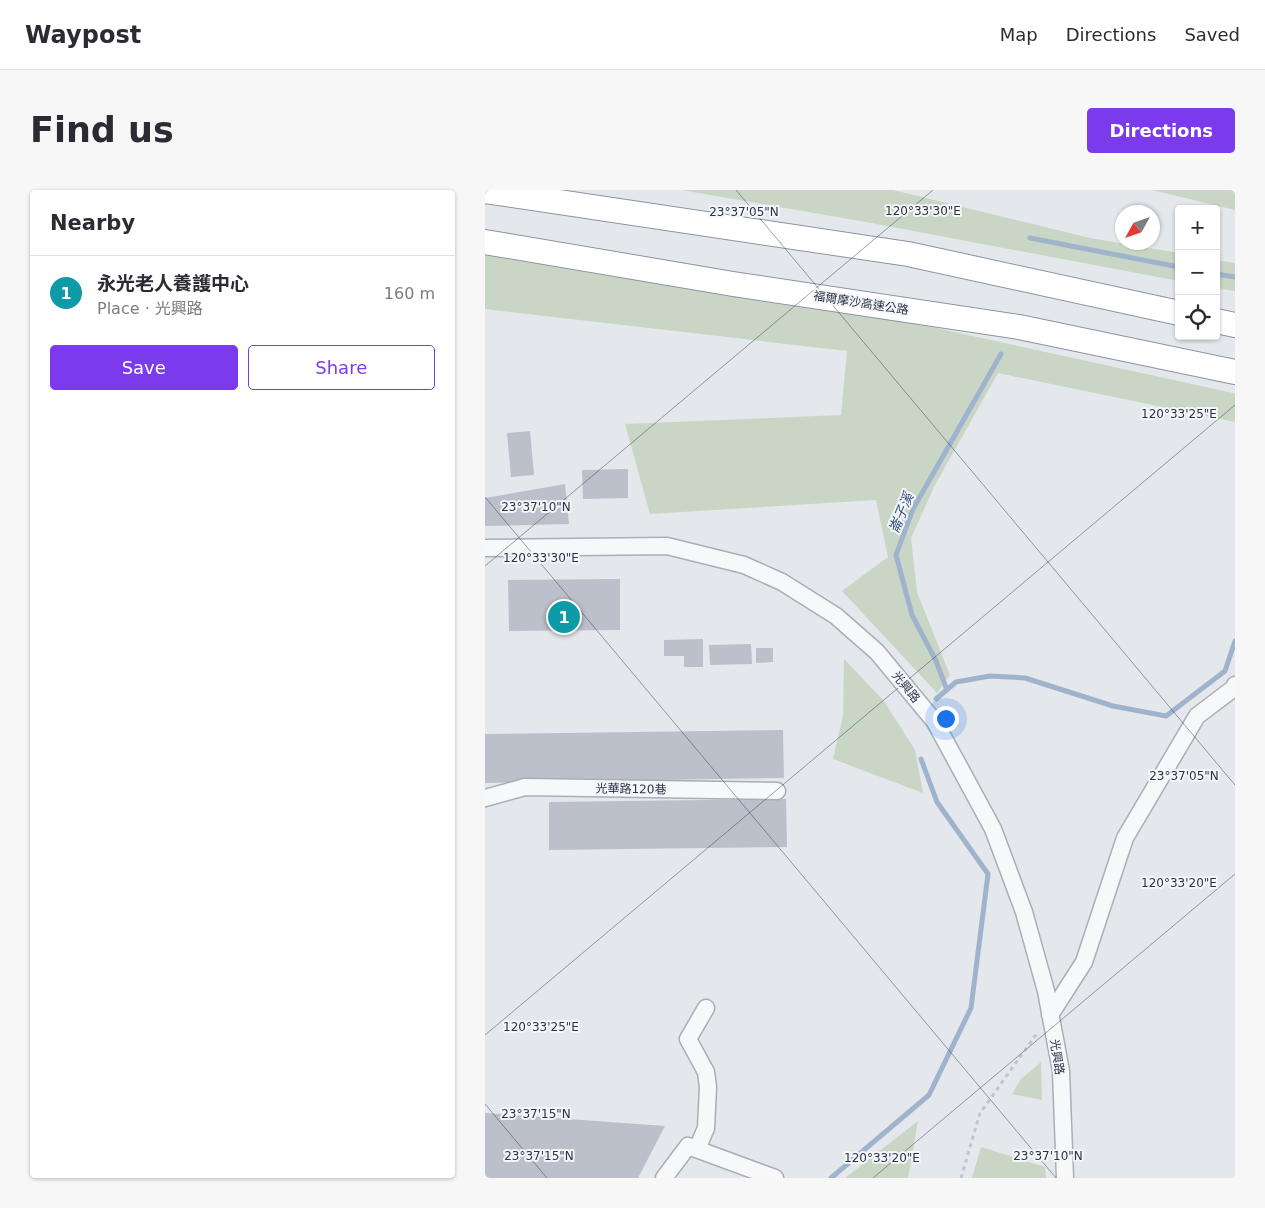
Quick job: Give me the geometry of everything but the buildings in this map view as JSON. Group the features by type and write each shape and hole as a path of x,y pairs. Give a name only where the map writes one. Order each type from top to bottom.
{"highway":[{"path":"485,191 908,254 1175,312"},
{"name":"福爾摩沙高速公路","path":"485,242 733,284 1019,327 1235,372"},
{"path":"1220,322 1235,325"}],"street":[{"name":"光興路","path":"485,548 667,546 745,565 781,582 836,616 877,652 935,722 993,829 1024,912 1046,991 1061,1071 1065,1178"},
{"path":"1050,1015 1084,962 1125,838 1197,716 1234,688 1235,684"},
{"name":"光華路120巷","path":"485,798 525,787 777,791"},
{"path":"697,1149 706,1128 708,1087 706,1072 688,1039 706,1008"},
{"path":"664,1178 688,1146 775,1178"}],"path":[{"path":"961,1178 980,1113 1050,1015"}],"green space":[{"path":"681,190 893,190 1090,238 1115,242 1115,250 1160,250 1175,252 1175,280 866,222"},
{"path":"1152,190 1235,190 1235,210"},
{"path":"485,255 772,303 909,322 1233,393 1235,394 1235,422 998,373 935,485 911,538 917,592 950,675 937,693 842,591 888,557 876,500 650,514 625,424 841,415 847,351 485,309"},
{"path":"1220,261 1235,263 1235,291 1220,289"},
{"path":"844,659 884,701 915,750 923,793 833,759 843,716"},
{"path":"1041,1062 1042,1100 1012,1094 1021,1079"},
{"path":"918,1121 908,1178 845,1178"},
{"path":"981,1147 1045,1167 1046,1178 972,1178"}],"waterway":[{"name":"崙子溪","path":"1030,238 1175,266"},
{"name":"崙子溪","path":"1220,275 1235,277"},
{"name":"崙子溪","path":"947,690 936,661 912,615 896,555 913,509 1001,354"},
{"name":"崙子溪","path":"936,699 956,682 990,676 1025,678 1113,706 1166,716 1225,671 1235,641"},
{"path":"831,1178 929,1095 971,1008 988,874 937,802 921,759"}],"place":[{"name":"永光老人養護中心","path":"564,617"}]}
